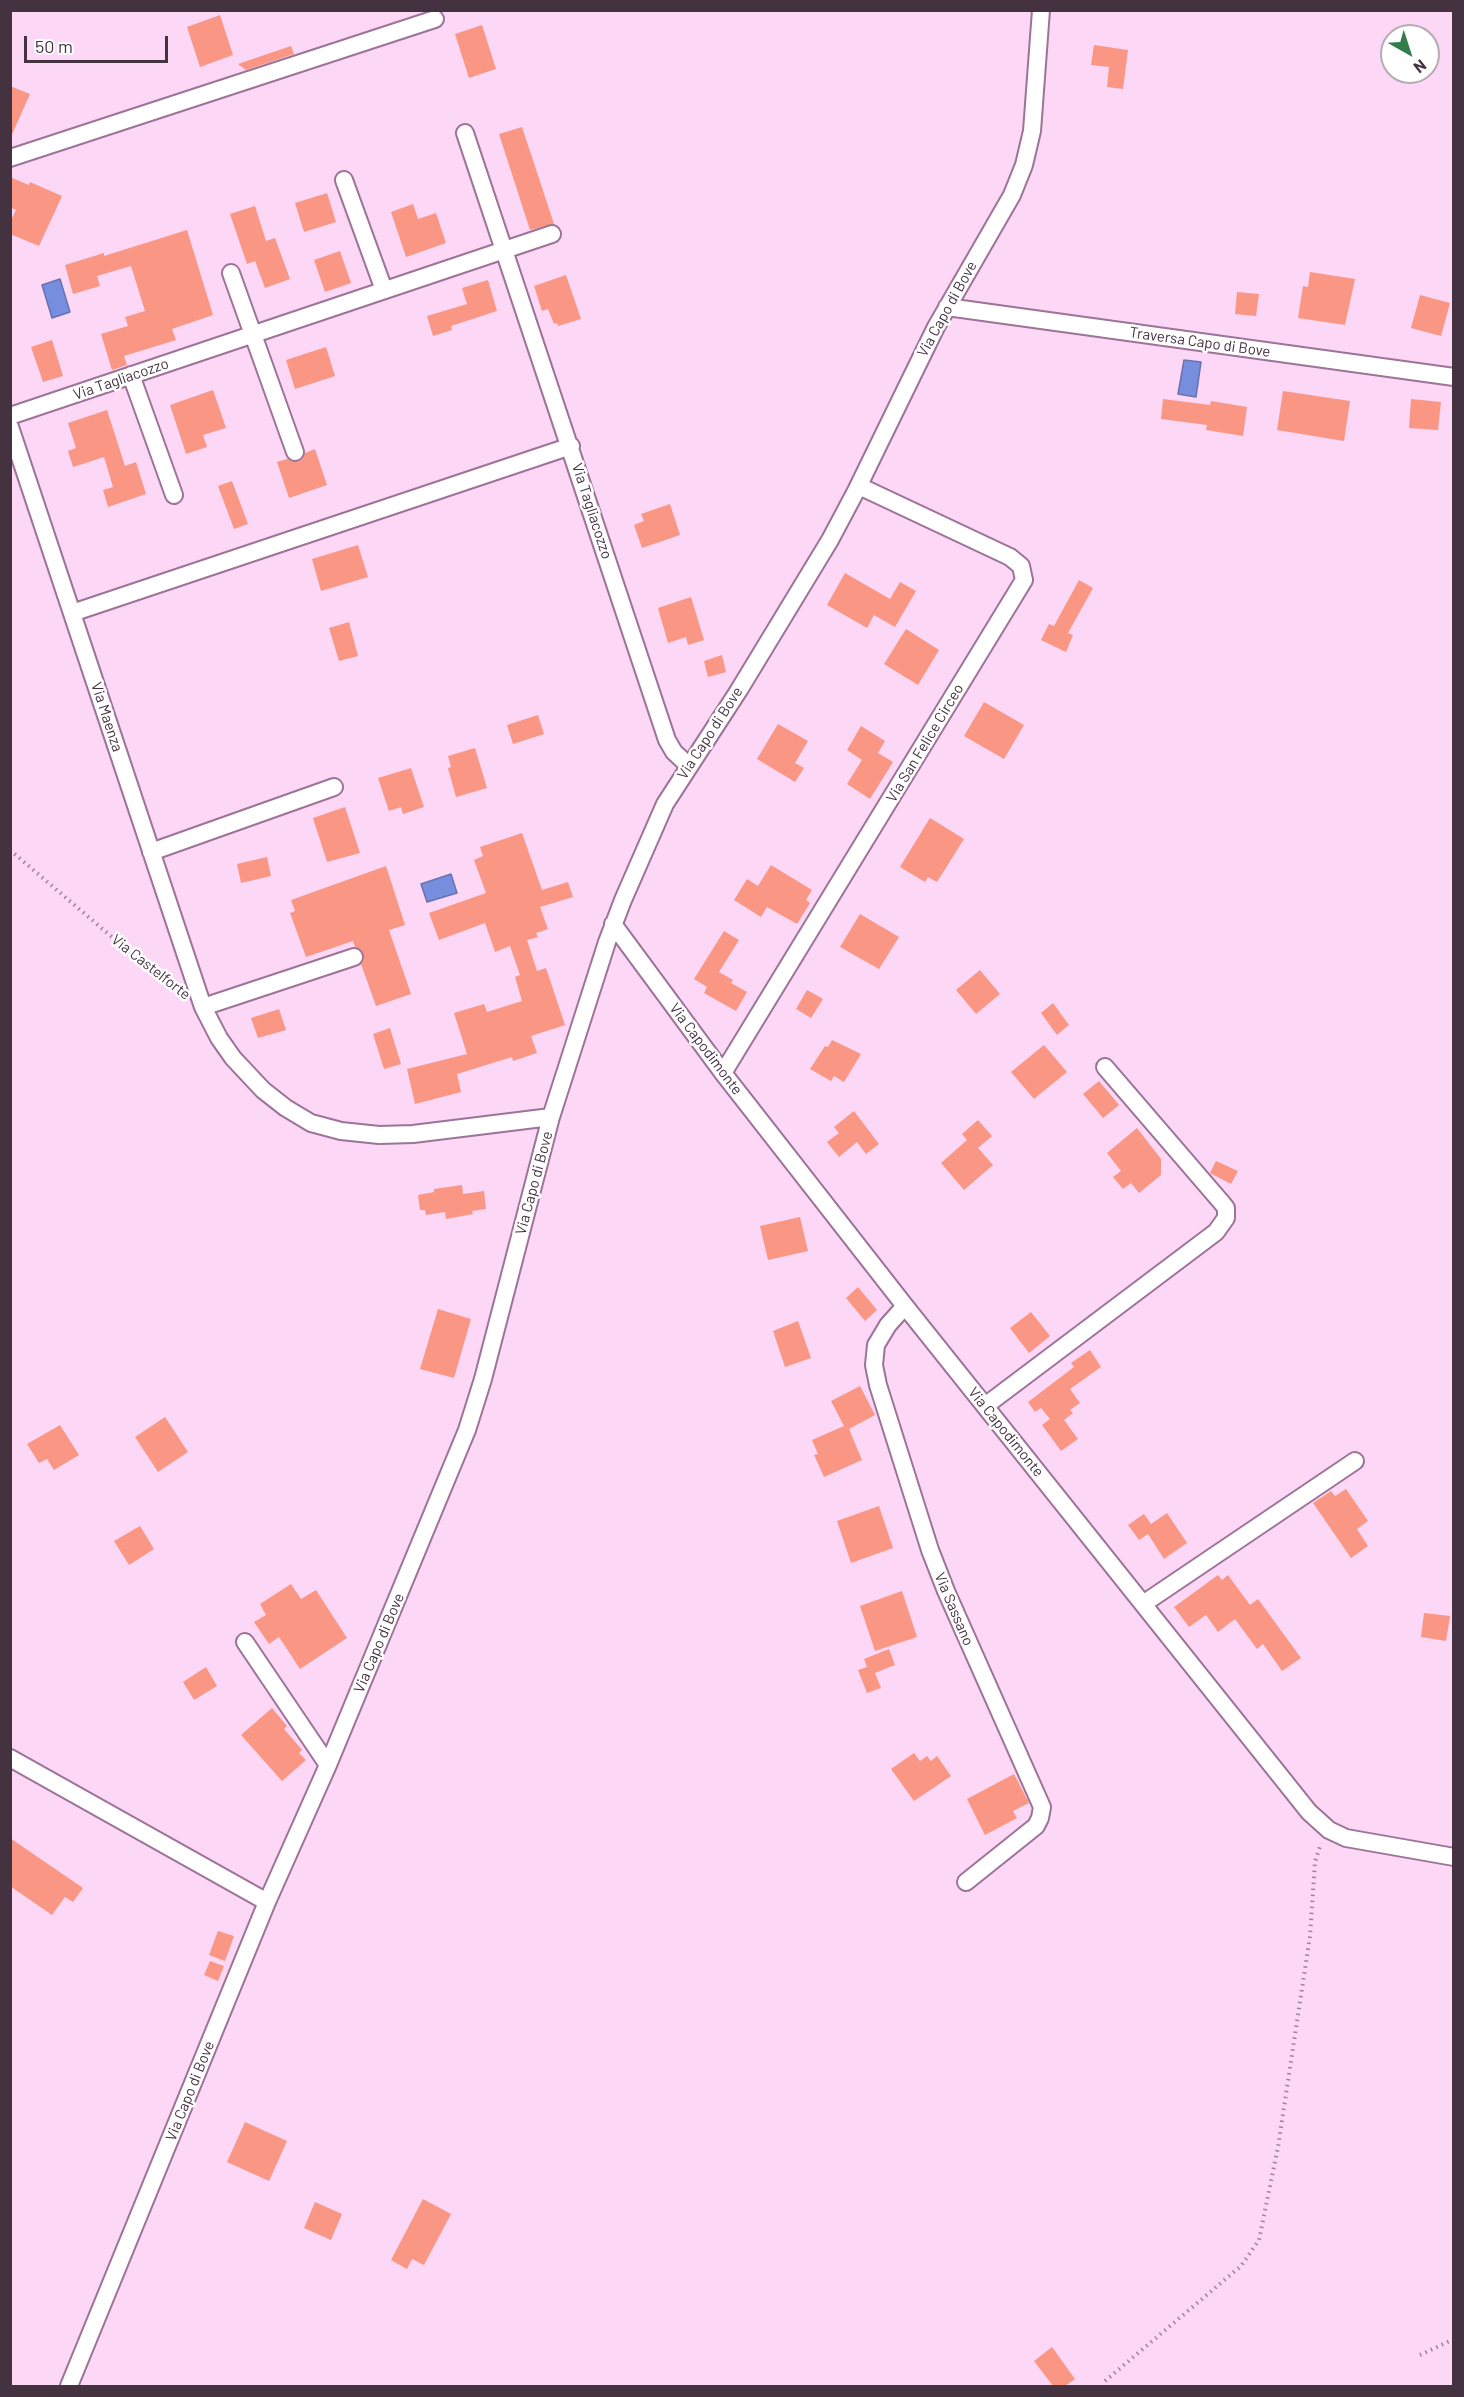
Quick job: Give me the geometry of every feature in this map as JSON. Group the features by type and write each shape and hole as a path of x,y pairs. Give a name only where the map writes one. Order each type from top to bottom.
{"street":[{"name":"Via Capo di Bove","path":"69,2386 267,1902 328,1765 469,1422 486,1366 551,1117 613,924 658,818 830,540 947,307 1005,209 1024,165 1032,131 1041,10"},
{"path":"10,158 435,19"},
{"name":"Via Tagliacozzo","path":"465,133 667,740 674,752 689,766"},
{"path":"344,180 384,290"},
{"name":"Via Tagliacozzo","path":"10,416 552,234"},
{"path":"231,273 295,452"},
{"name":"Traversa Capo di Bove","path":"947,307 1454,378"},
{"path":"132,375 174,495"},
{"name":"Via Maenza","path":"10,427 203,1007"},
{"path":"72,613 571,446"},
{"name":"Via San Felice Circeo","path":"723,1073 1024,580 1021,566 1010,556 859,486"},
{"path":"151,852 334,787"},
{"name":"Via Capodimonte","path":"613,924 723,1073 905,1306 1299,1800 1329,1830 1350,1839 1454,1857"},
{"path":"203,1007 354,957"},
{"name":"Via Castelforte","path":"203,1007 225,1048 256,1083 286,1108 311,1123 325,1128 369,1134 413,1134 551,1117"},
{"path":"985,1406 1216,1232 1226,1218 1226,1208 1222,1203 1105,1067"},
{"name":"Via Sassano","path":"905,1306 888,1325 876,1345 874,1365 878,1385 945,1591 1042,1807 1036,1826 966,1881"},
{"path":"1143,1604 1355,1461"},
{"path":"245,1642 328,1765"},
{"path":"10,1758 267,1902"}],"path":[{"name":"Via Castelforte","path":"10,850 133,955 203,1007"},
{"path":"1105,2380 1241,2266 1259,2240 1278,2147 1310,1936 1315,1862 1320,1844 1329,1830"},
{"path":"1420,2355 1454,2339"}],"water":[{"path":"60,279 70,312 52,318 42,285"},
{"path":"1184,360 1201,362 1196,397 1178,394"},
{"path":"451,874 457,893 427,902 421,884"}],"building":[{"path":"220,15 233,55 200,67 187,27"},
{"path":"482,25 496,69 469,78 455,34"},
{"path":"1094,45 1128,50 1123,89 1107,87 1109,67 1091,65"},
{"path":"291,46 294,54 246,70 238,64"},
{"path":"10,86 30,94 10,139"},
{"path":"522,127 554,224 530,230 499,134"},
{"path":"10,177 29,185 30,182 62,196 39,246 10,234 10,222 16,210 10,207"},
{"path":"327,193 336,222 304,232 295,203"},
{"path":"413,204 418,219 436,213 446,243 406,257 391,212"},
{"path":"255,206 266,241 275,238 290,279 265,288 255,261 247,264 230,214"},
{"path":"187,230 213,315 172,329 176,340 124,356 127,365 112,370 101,334 128,326 125,317 145,311 131,266 97,276 100,286 73,294 65,265 104,253 104,256"},
{"path":"340,251 351,283 325,292 314,260"},
{"path":"1310,272 1355,279 1345,325 1298,318 1303,286 1308,287"},
{"path":"566,275 581,319 558,326 557,323 554,324 548,309 542,311 534,286"},
{"path":"488,280 497,311 451,326 452,330 433,336 427,316 467,304 462,288"},
{"path":"1237,292 1259,294 1256,316 1235,314"},
{"path":"1420,295 1450,303 1441,336 1411,328"},
{"path":"52,340 63,376 43,382 31,347"},
{"path":"326,347 335,376 295,389 286,360"},
{"path":"213,390 226,428 203,435 207,447 186,454 170,405"},
{"path":"1283,391 1350,401 1344,441 1277,430"},
{"path":"1163,399 1210,405 1211,401 1247,407 1243,436 1206,430 1207,425 1161,419"},
{"path":"1411,399 1441,402 1438,430 1409,428"},
{"path":"107,410 125,466 136,462 146,494 108,507 103,490 113,487 104,457 73,467 68,451 76,448 68,423"},
{"path":"315,449 327,485 289,498 277,462 287,459 298,462 305,453"},
{"path":"232,481 248,524 234,529 218,486"},
{"path":"670,504 680,535 642,548 634,525 644,521 641,514"},
{"path":"358,545 368,577 321,591 312,559"},
{"path":"845,573 890,599 900,582 916,591 895,627 874,615 867,628 827,605"},
{"path":"1079,580 1093,588 1068,633 1073,635 1066,652 1041,640 1049,624 1054,626"},
{"path":"691,597 704,640 688,645 686,637 668,643 658,608"},
{"path":"349,622 358,656 339,661 329,628"},
{"path":"906,629 939,650 918,685 884,664"},
{"path":"722,655 726,672 708,677 704,661"},
{"path":"984,702 1024,725 1004,759 964,736"},
{"path":"538,715 544,734 513,744 507,725"},
{"path":"778,724 808,741 795,763 804,768 795,782 757,759"},
{"path":"861,726 885,741 878,753 893,762 870,799 847,784 862,760 847,750"},
{"path":"475,748 487,788 456,797 448,768 451,767 448,756"},
{"path":"411,768 424,807 403,814 401,807 389,811 378,778"},
{"path":"345,807 360,853 327,862 313,818"},
{"path":"930,818 964,839 937,882 928,877 925,882 900,867"},
{"path":"522,833 542,890 568,882 573,897 540,907 548,929 536,933 538,937 527,940 537,971 546,968 565,1025 531,1036 537,1053 513,1061 512,1057 457,1074 461,1092 415,1104 407,1069 467,1054 454,1013 484,1004 487,1012 522,1001 515,977 520,975 510,946 495,952 485,923 439,940 429,913 486,893 474,860 483,856 480,847"},
{"path":"267,857 271,876 241,883 237,864"},
{"path":"771,865 812,890 806,900 810,903 797,924 767,907 761,917 734,900 747,879 758,886"},
{"path":"386,866 405,925 389,930 411,994 376,1006 361,964 364,959 361,950 355,947 353,941 306,957 290,913 295,911 291,900"},
{"path":"860,914 899,937 879,969 840,947"},
{"path":"724,931 739,940 719,972 733,980 731,983 747,992 736,1011 704,993 707,987 694,979"},
{"path":"980,970 1000,994 976,1014 956,990"},
{"path":"807,990 823,999 811,1018 796,1009"},
{"path":"1053,1003 1069,1025 1057,1035 1041,1013"},
{"path":"279,1009 286,1030 258,1038 251,1018"},
{"path":"390,1028 401,1064 384,1069 373,1034"},
{"path":"832,1040 861,1054 844,1082 834,1076 831,1081 810,1069 825,1046 828,1047"},
{"path":"1044,1045 1067,1072 1034,1099 1011,1072"},
{"path":"1099,1081 1119,1105 1103,1118 1083,1094"},
{"path":"854,1111 879,1144 866,1154 857,1142 839,1157 827,1142 839,1133 834,1127"},
{"path":"978,1120 992,1136 978,1148 993,1165 964,1190 941,1163 967,1140 962,1134"},
{"path":"1137,1128 1161,1159 1161,1175 1139,1193 1131,1183 1123,1189 1113,1177 1121,1171 1107,1153"},
{"path":"1216,1161 1238,1171 1231,1184 1210,1173"},
{"path":"462,1185 463,1194 484,1191 486,1209 446,1219 445,1212 426,1215 425,1210 420,1210 418,1195 434,1192 434,1189"},
{"path":"800,1217 808,1251 768,1260 760,1226"},
{"path":"858,1287 877,1310 865,1321 846,1298"},
{"path":"438,1309 471,1319 454,1378 420,1369"},
{"path":"1031,1312 1050,1336 1029,1353 1010,1328"},
{"path":"798,1321 811,1358 785,1367 773,1331"},
{"path":"1090,1350 1101,1367 1070,1389 1080,1403 1070,1410 1073,1413 1064,1420 1078,1439 1061,1451 1042,1425 1050,1419 1041,1408 1035,1412 1028,1402 1074,1367 1071,1363"},
{"path":"860,1386 875,1415 849,1429 862,1460 824,1477 814,1455 818,1454 812,1440 844,1426 831,1401"},
{"path":"165,1417 188,1452 158,1472 135,1437"},
{"path":"60,1425 79,1455 54,1470 47,1459 39,1463 27,1444"},
{"path":"1346,1489 1368,1521 1357,1529 1368,1546 1351,1558 1313,1503 1331,1491 1335,1496"},
{"path":"879,1506 893,1548 851,1563 837,1521"},
{"path":"1167,1513 1187,1543 1164,1559 1148,1534 1139,1540 1128,1525 1144,1514 1151,1524"},
{"path":"140,1526 154,1549 129,1565 114,1541"},
{"path":"1218,1575 1222,1580 1228,1575 1250,1605 1258,1599 1301,1658 1282,1671 1263,1644 1257,1649 1235,1619 1218,1632 1206,1615 1189,1627 1174,1607"},
{"path":"291,1584 301,1599 316,1590 347,1638 300,1669 279,1637 269,1644 254,1622 266,1615 260,1604"},
{"path":"902,1591 917,1637 875,1651 860,1606"},
{"path":"1424,1613 1450,1616 1446,1641 1421,1637"},
{"path":"889,1649 895,1665 875,1673 881,1688 867,1693 858,1670 867,1667 864,1659"},
{"path":"206,1667 217,1686 194,1700 183,1682"},
{"path":"272,1708 287,1726 284,1729 302,1750 299,1753 306,1760 282,1781 241,1735"},
{"path":"914,1753 920,1761 927,1756 931,1761 937,1756 951,1776 914,1801 891,1769"},
{"path":"1014,1774 1029,1803 1013,1811 1017,1818 985,1835 967,1799"},
{"path":"10,1838 83,1888 73,1902 65,1897 52,1915 10,1886"},
{"path":"218,1931 234,1936 225,1961 209,1955"},
{"path":"210,1961 224,1966 218,1981 204,1975"},
{"path":"245,2122 287,2141 269,2181 227,2162"},
{"path":"423,2199 451,2214 424,2265 412,2259 407,2269 391,2260"},
{"path":"315,2202 342,2214 331,2240 304,2228"},
{"path":"1052,2347 1075,2379 1065,2386 1053,2386 1034,2361"}]}
